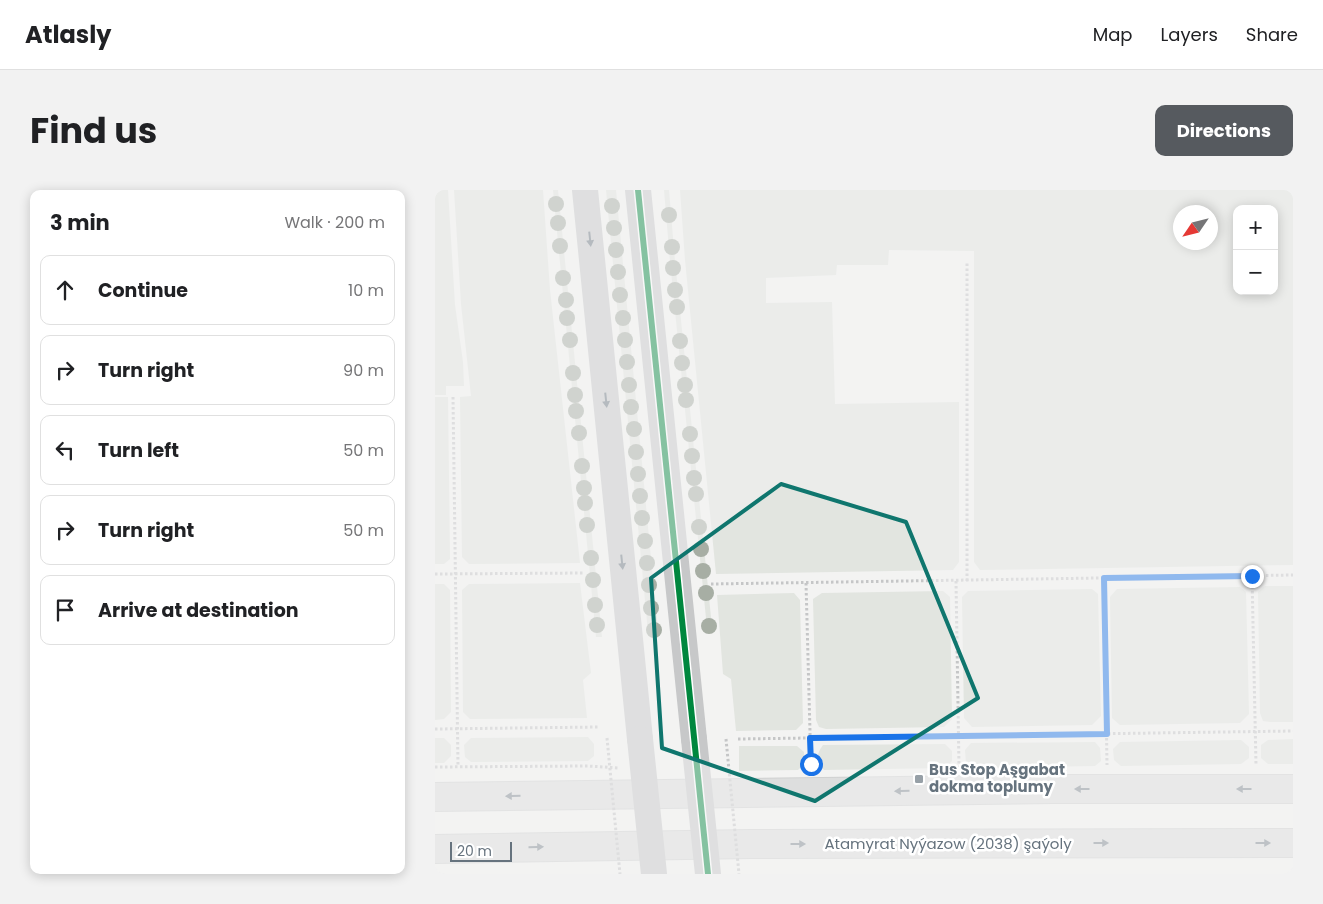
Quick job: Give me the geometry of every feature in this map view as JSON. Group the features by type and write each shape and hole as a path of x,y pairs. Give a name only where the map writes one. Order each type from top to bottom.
{"main road":[{"path":"435,797 1052,788 1293,789"},
{"name":"Atamyrat Nyýazow (2038) şaýoly","path":"435,849 769,844 1293,843"}],"street":[{"path":"585,190 654,874"},
{"path":"638,190 708,874"}],"path":[{"path":"967,261 967,580"},
{"path":"453,396 458,767"},
{"path":"435,574 585,573"},
{"path":"1252,576 1256,768"},
{"path":"711,584 1293,576"},
{"path":"1104,578 1107,770"},
{"path":"955,580 959,772"},
{"path":"806,583 811,774"},
{"path":"435,729 599,727"},
{"path":"738,738 1293,731"},
{"path":"607,738 620,874"},
{"path":"726,739 739,874"}],"highlighted area":[{"path":"781,484 906,522 978,698 815,801 662,748 651,578"}],"shaded area":[{"path":"435,190 448,190 455,305 463,362 464,386 446,386 446,395 435,395"},
{"path":"454,190 543,190 550,290 580,563 469,564 462,557 460,397 471,396 461,304"},
{"path":"553,190 558,190 602,637 596,637"},
{"path":"606,190 616,190 658,632 648,632"},
{"path":"664,190 669,190 712,627 707,628 670,261"},
{"path":"680,190 1293,190 1293,565 980,570 974,562 974,251 889,250 888,265 837,265 836,275 766,278 766,303 832,302 835,404 959,402 959,562 953,570 716,574 685,260"},
{"path":"435,397 448,397 450,559 444,564 435,564"},
{"path":"580,583 591,673 583,680 587,718 470,719 463,712 462,590 469,584"},
{"path":"435,584 444,584 450,590 451,712 444,719 435,720"},
{"path":"1265,586 1293,586 1293,722 1263,721 1260,713 1258,592"},
{"path":"1240,587 1246,592 1249,714 1240,723 1120,725 1112,718 1110,597 1117,589"},
{"path":"1092,589 1098,594 1101,716 1092,725 972,727 964,718 962,597 968,591"},
{"path":"943,591 950,597 952,719 944,727 826,729 819,727 816,720 813,599 822,593"},
{"path":"794,593 800,600 803,723 796,730 736,731 731,679 723,674 717,595"},
{"path":"588,737 594,744 594,756 588,761 471,762 465,757 464,745 471,738"},
{"path":"435,738 444,738 451,745 451,756 444,763 435,763"},
{"path":"1293,739 1293,764 1268,764 1261,758 1261,745 1268,740"},
{"path":"1241,740 1249,747 1249,758 1241,764 1121,766 1114,760 1113,749 1120,742"},
{"path":"1095,742 1100,748 1101,761 1095,766 972,768 966,763 965,750 971,743"},
{"path":"945,744 952,751 952,761 945,768 824,770 818,758 823,745"},
{"path":"739,746 797,746 804,752 804,764 798,770 739,771"}],"cycle path":[{"path":"638,190 708,874"}],"place":[{"name":"Bus Stop Aşgabat dokma toplumy","path":"919,779"}],"route":[{"path":"811,764 810,738 1107,734 1104,578 1252,576"}]}
